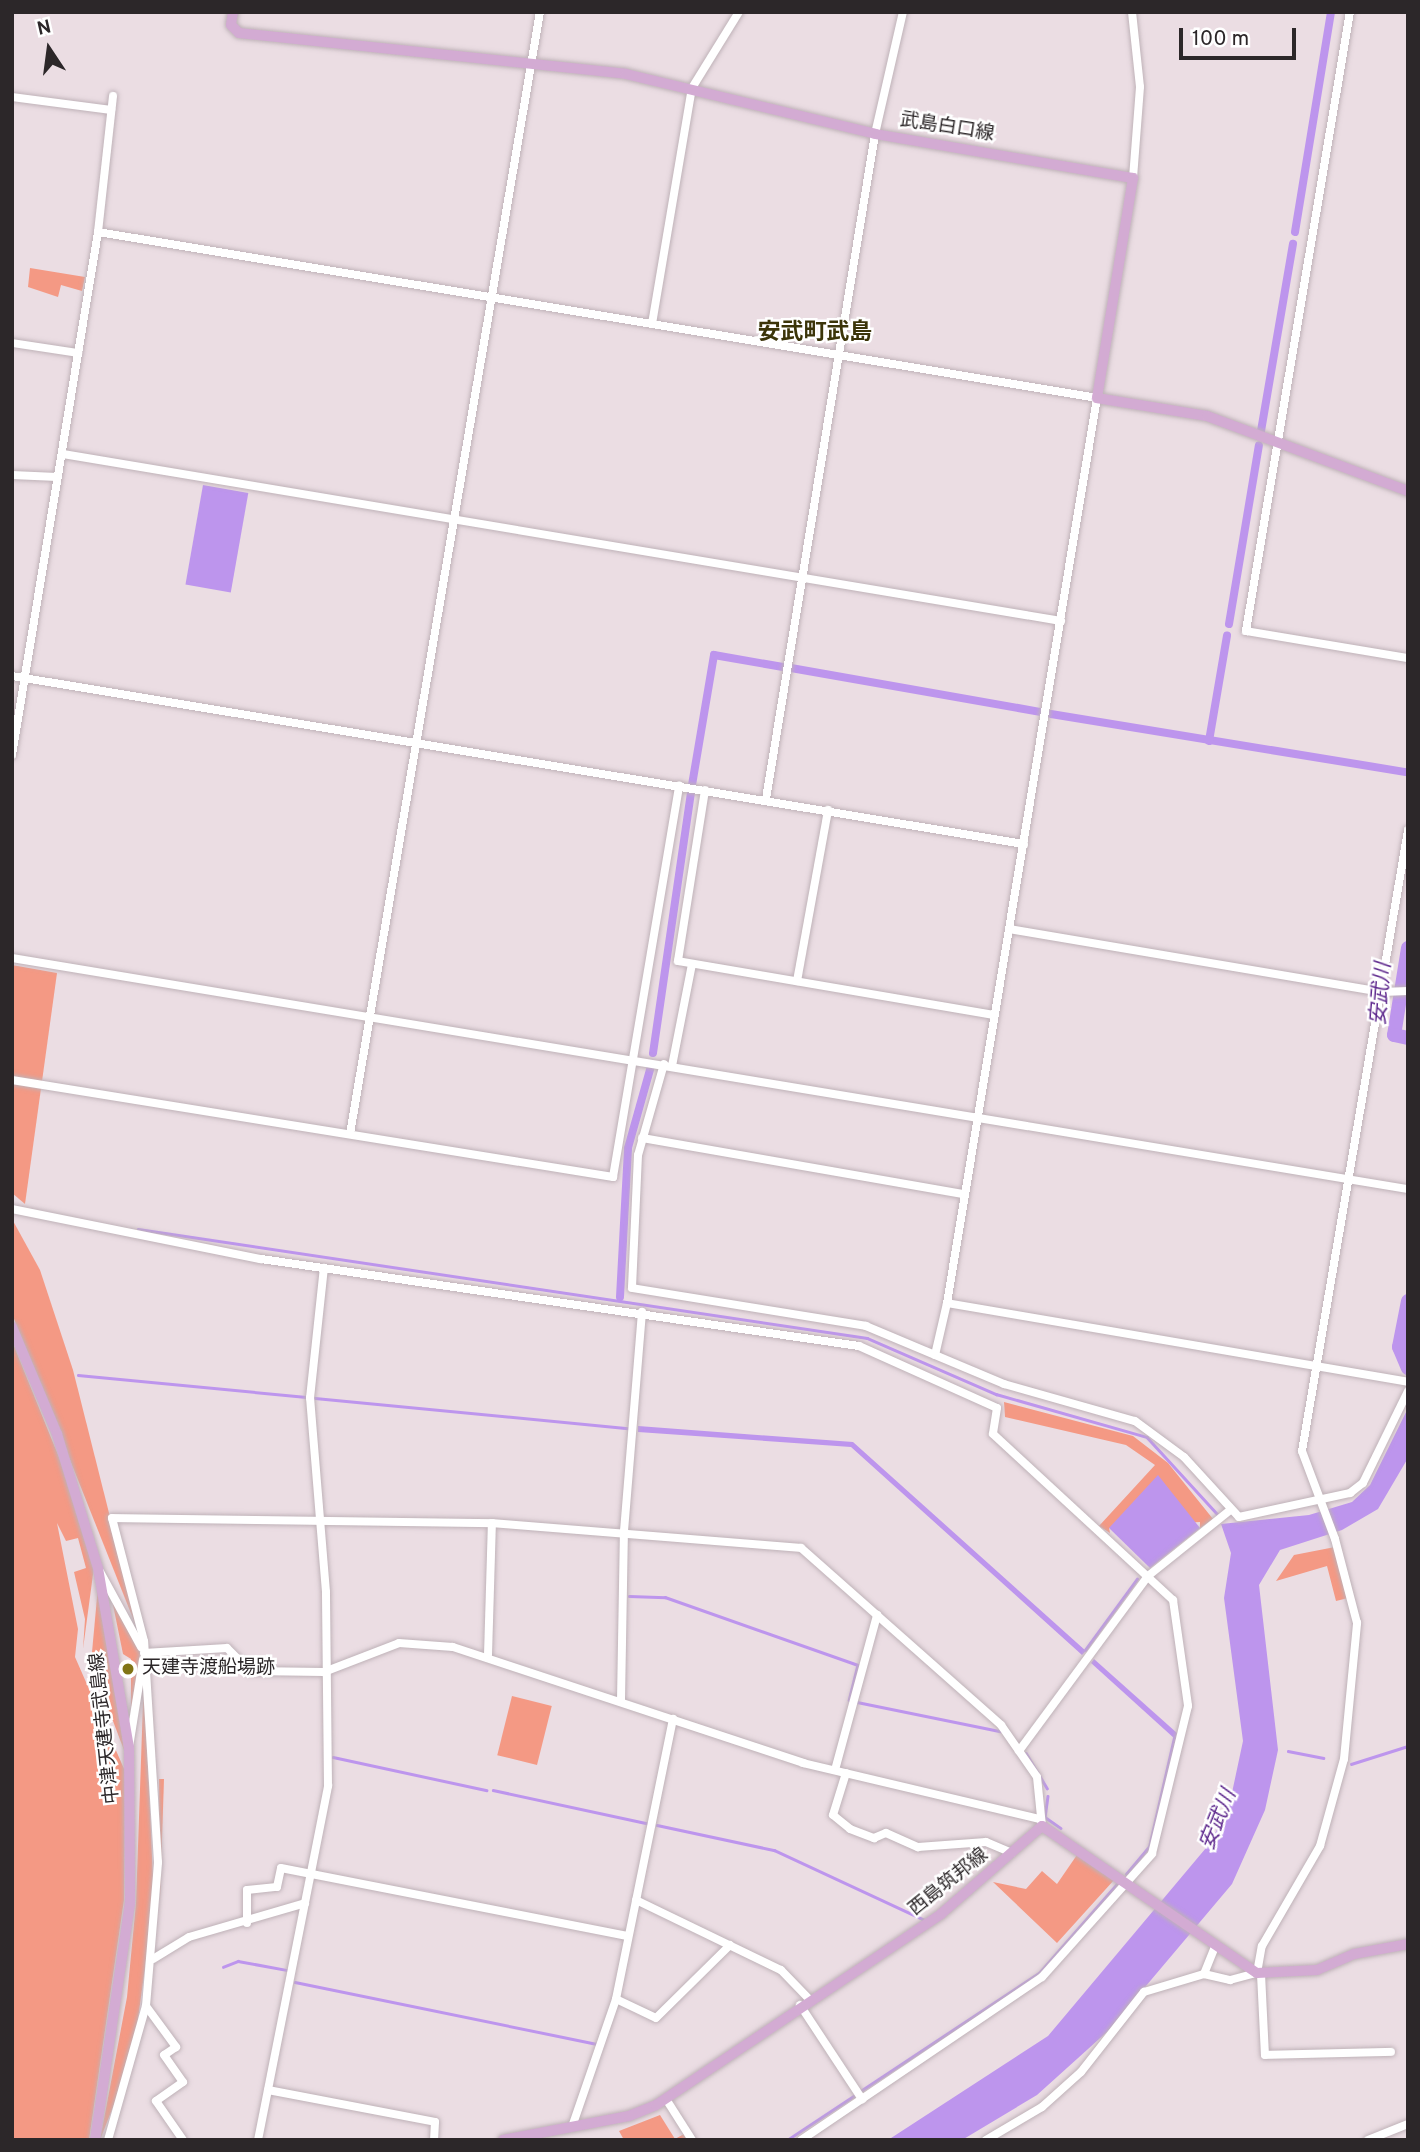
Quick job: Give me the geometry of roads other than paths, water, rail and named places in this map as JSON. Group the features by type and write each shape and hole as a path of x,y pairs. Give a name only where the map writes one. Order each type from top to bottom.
{"main road":[{"name":"武島白口線","path":"233,12 231,25 239,33 527,62 692,88 875,134 1133,178"},
{"path":"1133,178 1097,398 1207,416 1408,491"},
{"name":"中津天建寺武島線","path":"12,1327 57,1434 99,1568 129,1747 130,1903 95,2140"},
{"path":"1041,1822 1128,1881 1215,1947 1259,1973 1317,1970 1354,1954 1408,1944"},
{"name":"西島筑邦線","path":"503,2140 573,2124 629,2116 666,2099 804,2002 941,1914 1012,1853 1041,1822"}],"street":[{"path":"350,1134 367,1016 487,296 527,62 540,12"},
{"path":"652,324 692,88 738,12"},
{"path":"766,799 875,134 903,12"},
{"path":"1132,12 1140,87 1133,178"},
{"path":"1350,12 1246,631 1408,658"},
{"path":"12,755 99,232 113,96"},
{"path":"12,97 111,110"},
{"path":"99,232 1097,398 1024,844 975,1116 947,1303 935,1355"},
{"path":"12,343 78,353"},
{"path":"63,454 1061,621"},
{"path":"12,475 57,477"},
{"path":"12,676 414,744 766,799 1024,844"},
{"path":"12,1080 613,1177 679,786"},
{"path":"705,790 678,961 994,1015"},
{"path":"797,981 828,810"},
{"path":"1391,2052 1265,2055 1259,1973 1262,1946 1320,1846 1344,1759 1357,1630 1335,1539 1302,1451 1348,1178 1384,991 1408,830"},
{"path":"1009,929 1384,991 1408,991"},
{"path":"12,958 1408,1189"},
{"path":"692,964 668,1065 642,1138 632,1288 866,1326 1004,1384 1135,1421 1184,1457 1228,1511 1249,1519 1323,1503 1363,1483 1408,1391"},
{"path":"642,1138 963,1194"},
{"path":"12,1209 324,1268 642,1312 859,1346 997,1408 993,1434 1176,1606 1188,1706 1156,1846 1042,1977 801,2140"},
{"path":"258,2140 328,1786 324,1672 326,1592 317,1520 310,1398 324,1268"},
{"path":"947,1303 1408,1382"},
{"path":"621,1700 624,1531 642,1312"},
{"path":"1018,1751 1148,1577 1228,1511"},
{"path":"108,2140 146,2006 153,1959 157,1814 144,1655 112,1518 492,1523 624,1531 800,1548 1000,1725 1044,1794 1041,1822 835,1770 673,1719 488,1655 399,1643 324,1672 250,1671 227,1648 144,1655"},
{"path":"488,1655 492,1523"},
{"path":"99,1568 144,1655 129,1747"},
{"path":"835,1770 877,1615"},
{"path":"573,2124 616,1999 673,1719"},
{"path":"846,1773 833,1815 850,1829 874,1838 887,1833 918,1847 986,1842 1012,1853"},
{"path":"247,1923 247,1890 277,1887 281,1868 628,1937"},
{"path":"636,1900 781,1970 804,2002 862,2099"},
{"path":"153,1959 189,1937 247,1923 305,1903"},
{"path":"616,1999 656,2018 730,1945"},
{"path":"1204,1975 1215,1947"},
{"path":"986,2140 1042,2107 1081,2073 1144,1992 1204,1975 1230,1980 1259,1973"},
{"path":"146,2006 176,2047 164,2055 183,2082 156,2101 183,2140"},
{"path":"268,2090 435,2123 434,2140"},
{"path":"666,2099 692,2140"},
{"path":"1368,2140 1408,2124"}],"waterway":[{"path":"1295,232 1331,12"},
{"path":"1261,431 1293,244"},
{"path":"1229,624 1259,445"},
{"path":"1209,741 1227,636"},
{"path":"692,785 714,655 783,667"},
{"path":"791,668 1041,712"},
{"path":"1051,714 1407,772"},
{"path":"653,1053 691,793"},
{"name":"安武川","path":"1408,948 1394,1035 1408,1038"},
{"path":"620,1297 628,1148 651,1066"},
{"path":"138,1229 867,1338 996,1394 1147,1437 1220,1517"},
{"name":"安武川","path":"1408,1301 1399,1347 1408,1368"},
{"path":"78,1375 306,1397"},
{"path":"315,1398 628,1428"},
{"path":"1085,1650 1137,1579"},
{"path":"629,1596 665,1597 858,1665 849,1700"},
{"path":"857,1702 1000,1731"},
{"path":"1126,1874 1149,1847 1174,1738"},
{"path":"1351,1764 1408,1746"},
{"path":"1288,1751 1323,1758"},
{"path":"1026,1753 1047,1788"},
{"path":"333,1757 486,1790"},
{"path":"493,1790 646,1823"},
{"path":"1048,1796 1045,1817 1061,1828"},
{"path":"657,1825 774,1850 925,1920"},
{"path":"862,2090 1039,1973 1117,1884"},
{"path":"223,1967 238,1961 287,1970"},
{"path":"295,1982 598,2044"},
{"path":"787,2140 855,2095"}],"place":[{"name":"天建寺渡船場跡","path":"128,1669"}],"district":[{"name":"安武町武島","path":"815,334"}]}
